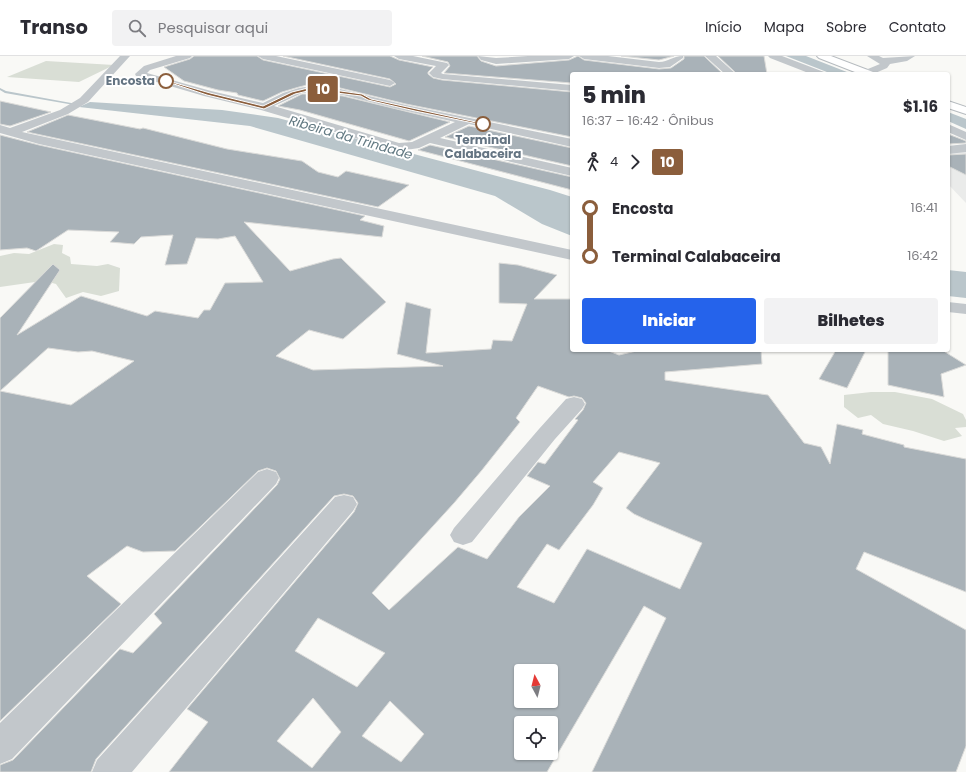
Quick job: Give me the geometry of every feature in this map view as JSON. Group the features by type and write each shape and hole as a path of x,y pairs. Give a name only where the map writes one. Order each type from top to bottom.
{"main road":[{"path":"822,56 863,72"},
{"path":"950,105 966,111"}],"street":[{"path":"5,131 64,112 84,100 125,56"},
{"path":"187,56 147,68 140,73 144,76 264,108 398,147 414,145 430,139 468,120"},
{"path":"263,56 390,83"},
{"path":"399,56 448,65 434,73 447,78 457,77 570,88"},
{"path":"483,56 484,58 496,61 569,56"},
{"path":"584,56 624,62 667,65 678,58 678,56"},
{"path":"710,56 729,72"},
{"path":"772,56 815,72"},
{"path":"872,56 882,61 898,60 908,58 910,56"},
{"path":"872,72 884,66 885,63 882,61"},
{"path":"617,70 624,62"},
{"path":"164,63 166,81"},
{"path":"480,69 506,72"},
{"path":"447,78 440,82 443,86 461,88"},
{"path":"264,108 294,93 312,88 362,95 370,100 570,143"},
{"path":"950,129 966,136"},
{"path":"5,131 39,140 570,255"},
{"path":"430,139 570,172"},
{"path":"950,150 966,148"},
{"path":"950,307 966,309"},
{"path":"463,535 566,410 574,404"},
{"path":"0,747 267,478"},
{"path":"109,772 344,504"}],"shaded area":[{"path":"786,56 806,56 847,72 827,72"},
{"path":"46,61 114,65 79,82 7,77"},
{"path":"90,102 222,110 278,118 570,196 570,235 542,224 495,196 250,126 79,107"},
{"path":"950,113 966,119 966,129 950,122"},
{"path":"966,151 966,203 950,186 950,153"},
{"path":"54,244 63,245 62,253 70,257 71,264 97,266 108,264 120,268 119,291 101,296 83,292 66,298 56,284 41,280 0,287 0,256 14,253 29,254"},
{"path":"950,270 966,272 966,298 950,296"},
{"path":"871,392 895,392 932,399 963,414 966,420 966,427 955,428 962,436 944,441 913,431 883,424 871,415 858,418 844,407 844,395"}],"building":[{"path":"194,56 257,56 263,60 390,87 396,84 390,79 283,56 390,56 399,60 433,67 428,74 433,78 442,80 570,92 570,137 406,104 332,86 311,84 282,92 263,101 238,95 237,93 218,90 184,81 164,67 190,59"},
{"path":"422,56 477,56 481,61 496,66 569,60 578,56 584,60 659,69 671,68 684,59 684,56 704,56 721,72 570,72 570,83 444,73 450,66 448,62"},
{"path":"621,56 674,56 659,60"},
{"path":"718,56 764,56 767,72 735,72"},
{"path":"302,94 343,96 450,122 409,141 300,110 278,106"},
{"path":"0,101 51,112 10,126 0,124"},
{"path":"68,115 140,129 143,128 227,149 302,161 318,172 338,177 346,171 409,185 378,207 27,132"},
{"path":"469,126 570,148 570,166 445,137"},
{"path":"0,135 39,145 365,216 360,220 384,226 382,237 244,222 290,271 341,258 386,302 343,339 309,330 276,356 313,370 443,366 397,354 406,302 431,309 426,353 491,349 493,340 512,341 527,304 499,303 499,263 518,265 557,275 534,299 570,299 570,352 611,352 619,355 632,352 761,352 762,364 665,372 665,380 768,395 804,443 821,447 830,464 837,424 863,430 862,434 904,445 904,447 966,459 966,592 864,552 856,569 966,630 966,746 956,772 592,772 666,618 644,606 558,753 558,716 514,716 514,760 554,760 547,772 169,772 208,722 187,709 354,512 358,503 353,496 344,494 334,496 96,759 91,772 0,772 0,765 13,760 120,649 133,653 162,623 154,614 277,485 280,479 276,471 267,468 258,471 175,551 143,552 127,546 87,576 121,604 0,721 0,391 0,318 53,264 60,270 17,335 81,296 147,316 155,311 198,318 204,310 210,310 225,283 263,282 235,236 218,239 196,238 187,264 165,265 173,235 141,237 134,244 110,242 119,232 68,230 36,251 27,248 0,250","holes":["48,348 78,352 92,351 134,361 71,405 0,391","538,386 569,397 574,396 582,398 586,403 583,410 575,419 578,420 545,464 538,462 527,476 550,486 519,517 487,559 458,547 389,610 372,593 482,470 520,422 516,418","619,452 660,463 626,508 634,514 647,520 702,543 680,589 587,549 554,603 517,587 547,544 559,550 593,505 603,488 593,482","318,618 385,653 357,687 295,651","313,698 341,732 312,768 277,741","390,701 424,734 401,762 362,736"]},
{"path":"950,135 966,141 966,143 950,144"},
{"path":"430,145 570,177 570,189 418,150"},
{"path":"966,154 966,175 950,167 950,155"},
{"path":"835,352 865,352 847,388 819,379"},
{"path":"888,352 945,352 966,365 941,374 944,397 888,385"}],"waterway":[{"name":"Ribeira da Trindade","path":"0,89 5,92 80,105"}],"bus line":[{"name":"10","path":"166,81 208,94 264,108 286,96 304,89 312,88 341,91 362,95 370,100 483,124"}],"place":[{"name":"Encosta","path":"166,81"},
{"name":"Terminal Calabaceira","path":"483,124"}]}
